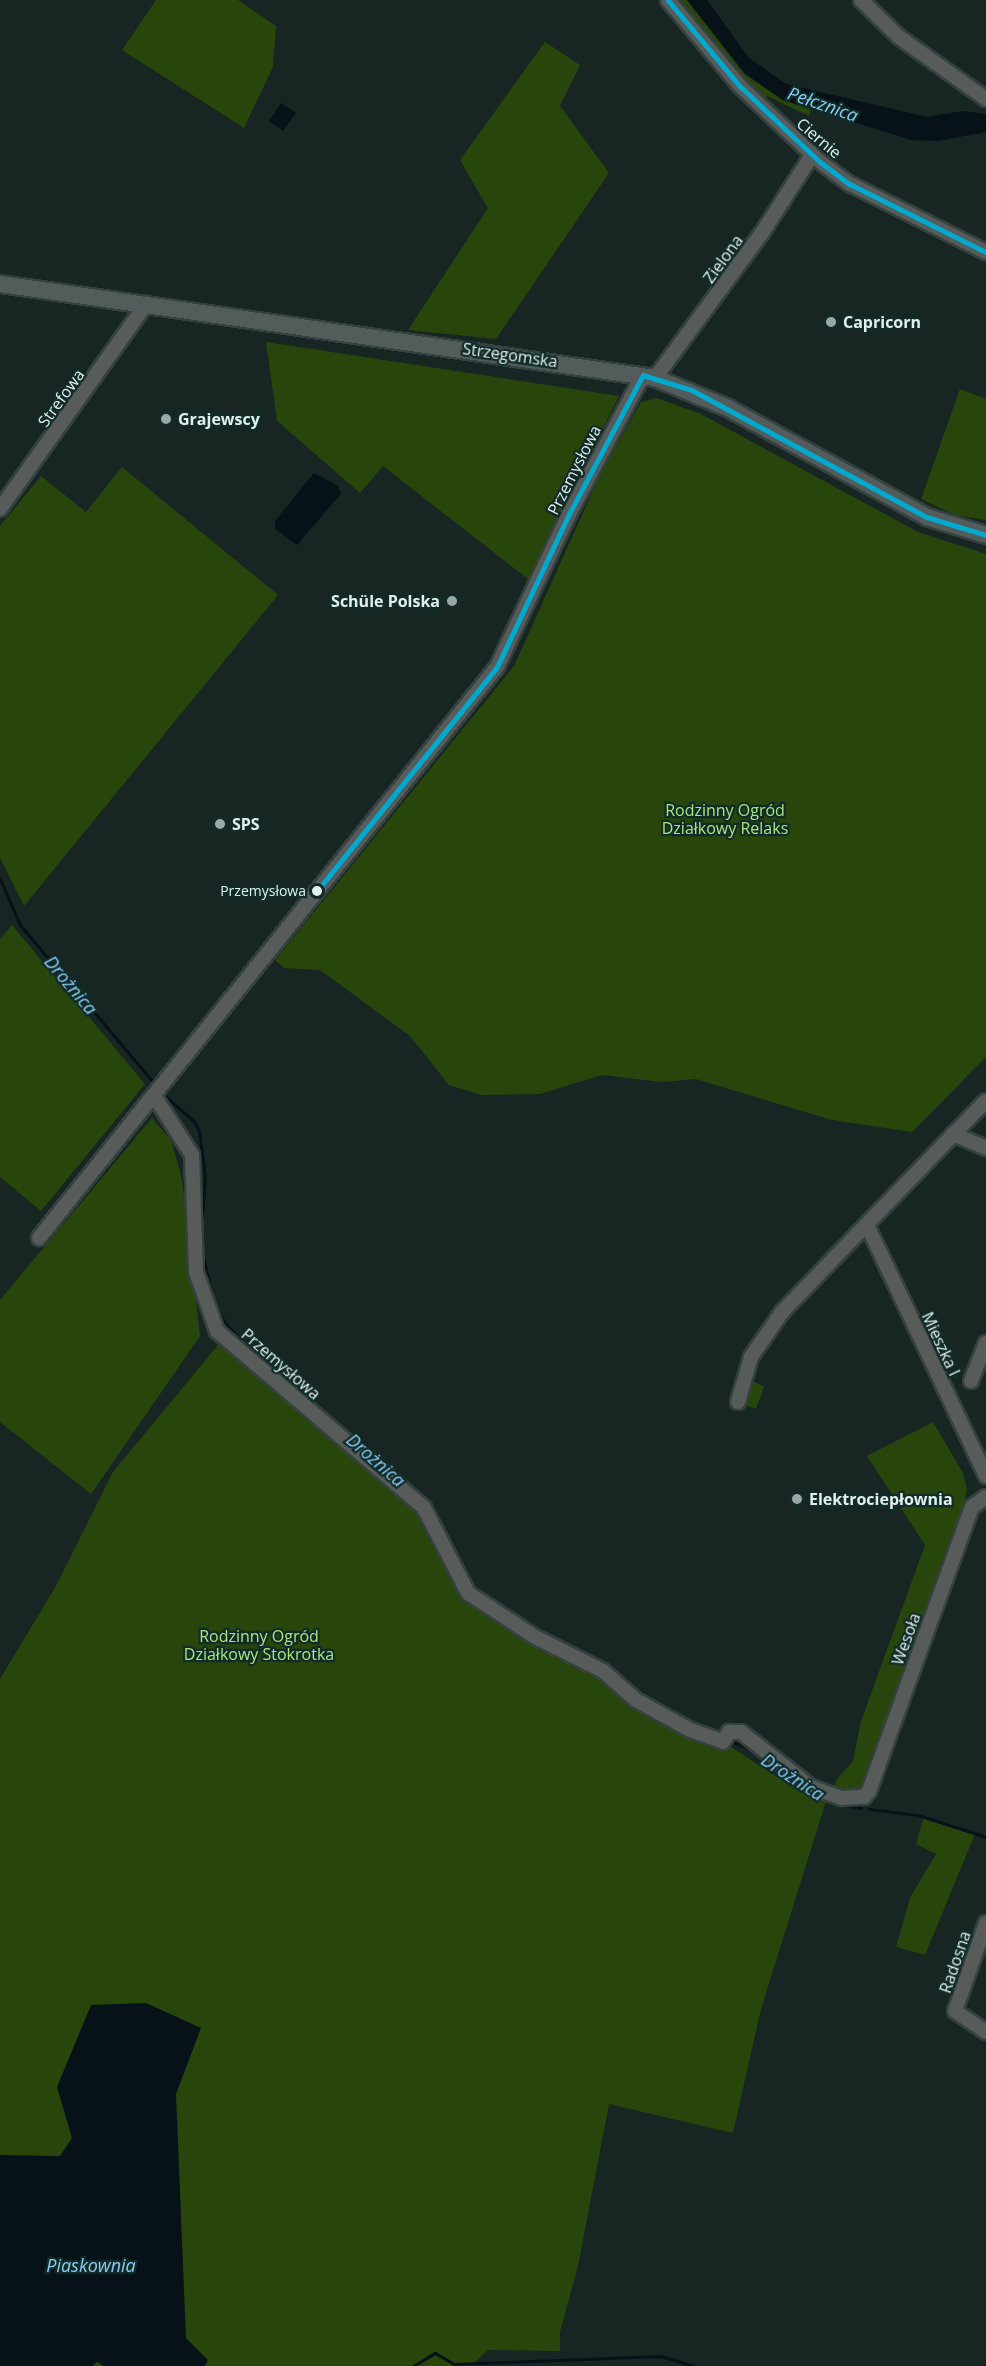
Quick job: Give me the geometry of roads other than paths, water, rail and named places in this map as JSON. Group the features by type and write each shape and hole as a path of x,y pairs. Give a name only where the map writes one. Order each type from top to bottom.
{"main road":[{"name":"Strzegomska","path":"0,284 649,377 729,408 918,513 986,535"}],"street":[{"name":"Ciernie","path":"668,0 740,86 812,155 849,184 986,252"},
{"path":"861,0 899,37 986,99"},
{"name":"Zielona","path":"649,377 762,233 812,155"},
{"name":"Strefowa","path":"0,509 146,304"},
{"name":"Przemysłowa","path":"649,377 569,514 497,667 155,1096 192,1155 196,1272 217,1331 424,1508 468,1593 535,1637 603,1671 636,1700 688,1729 723,1742 729,1732 741,1732 811,1787 842,1798 864,1797"},
{"path":"39,1238 155,1096"},
{"path":"738,1402 752,1357 764,1334 986,1101"},
{"path":"953,1134 986,1148"},
{"name":"Mieszka I","path":"867,1225 986,1476"},
{"path":"971,1381 986,1343"},
{"name":"Wesoła","path":"864,1797 869,1791 972,1507 986,1497"},
{"name":"Radosna","path":"986,1923 955,2011 986,2032"}],"water":[{"name":"Pełcznica","path":"687,0 707,0 749,58 786,84 927,117 963,111 986,114 986,132 937,141 911,140 783,100 745,74"},
{"path":"281,103 296,113 283,131 269,121"},
{"path":"314,473 338,486 341,494 297,545 275,529 275,521"},
{"name":"Piaskownia","path":"146,2003 201,2028 176,2094 186,2338 208,2360 205,2366 104,2366 97,2362 92,2366 0,2366 0,2155 60,2156 72,2138 57,2087 91,2005"}],"waterway":[{"name":"Drożnica","path":"0,879 20,925 155,1084"},
{"name":"Drożnica","path":"165,1096 194,1121 199,1131 205,1177 201,1228"},
{"name":"Drożnica","path":"202,1253 214,1302 224,1322 260,1359"},
{"name":"Drożnica","path":"411,1488 422,1497"},
{"name":"Drożnica","path":"430,1507 463,1570"},
{"name":"Drożnica","path":"728,1740 755,1751"},
{"name":"Drożnica","path":"819,1796 836,1803"},
{"name":"Drożnica","path":"842,1804 861,1808"},
{"name":"Drożnica","path":"869,1809 918,1815 986,1837"},
{"path":"413,2366 435,2353 454,2364 661,2356 693,2366"}],"place":[{"name":"Capricorn","path":"831,322"},
{"name":"Grajewscy","path":"166,419"},
{"name":"Schüle Polska","path":"452,601"},
{"name":"SPS","path":"220,824"},
{"name":"Przemysłowa","path":"317,891"},
{"name":"Elektrociepłownia","path":"797,1499"}],"park label":[{"name":"Rodzinny Ogród Działkowy Relaks","path":"725,819"},
{"name":"Rodzinny Ogród Działkowy Stokrotka","path":"259,1645"}]}
